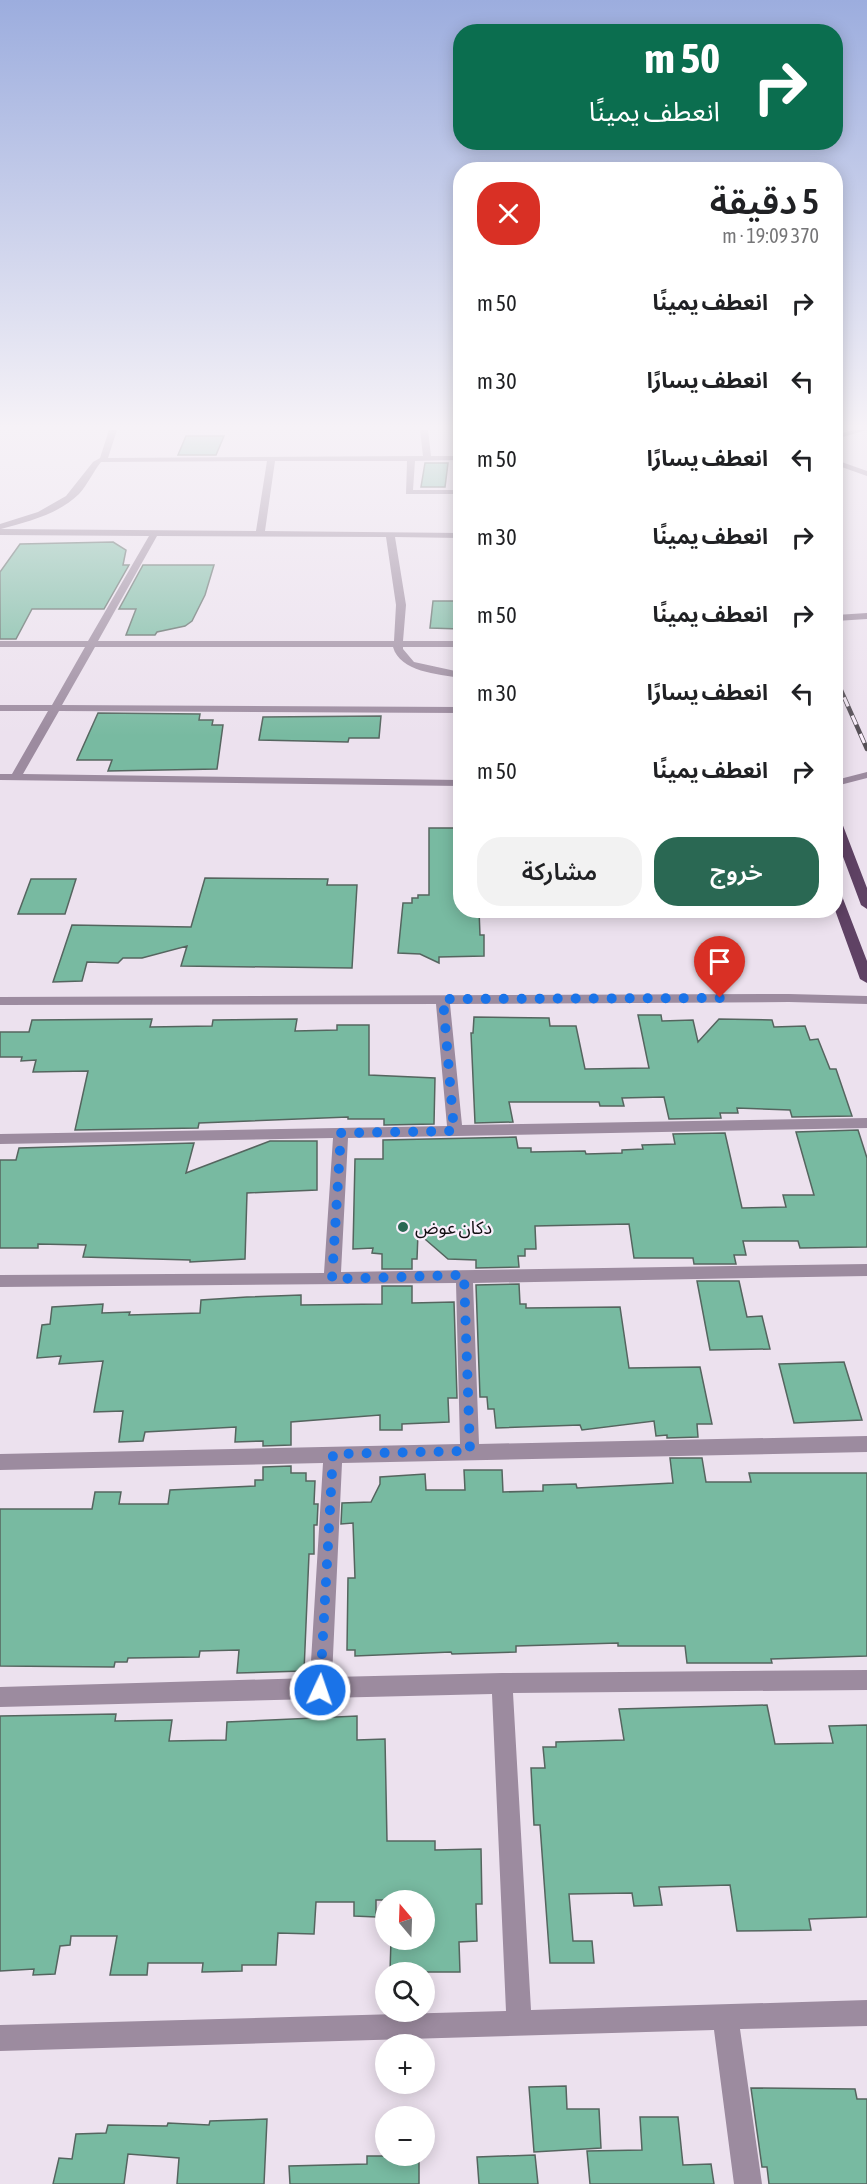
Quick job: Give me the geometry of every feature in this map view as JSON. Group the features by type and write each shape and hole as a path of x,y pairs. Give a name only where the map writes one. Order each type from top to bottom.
{"main road":[{"path":"843,842 867,905"},
{"path":"843,915 867,980"}],"street":[{"path":"0,532 453,535"},
{"path":"16,777 154,534"},
{"path":"390,535 401,605 398,645 402,657 411,664 453,673"},
{"path":"843,618 867,616"},
{"path":"0,644 453,644"},
{"path":"0,708 453,710"},
{"path":"843,781 867,775"},
{"path":"0,777 453,783"},
{"path":"0,1001 789,998 867,1000"},
{"path":"443,999 454,1131"},
{"path":"0,1139 867,1123"},
{"path":"332,1279 341,1133"},
{"path":"0,1281 332,1279 867,1270"},
{"path":"464,1275 470,1451"},
{"path":"0,1462 867,1444"},
{"path":"320,1690 333,1454"},
{"path":"0,1697 320,1690 502,1683 867,1680"},
{"path":"502,1683 519,2024"},
{"path":"0,2038 867,2013"},
{"path":"725,2017 748,2184"}],"building":[{"path":"113,542 126,550 123,565 129,565 104,609 32,609 16,639 0,639 0,572 20,544"},
{"path":"143,565 214,565 205,595 192,621 185,626 157,632 155,635 126,635 136,609 119,609"},
{"path":"433,601 453,601 453,629 430,628"},
{"path":"98,713 200,714 199,720 213,720 212,725 223,725 217,769 108,771 112,760 77,760"},
{"path":"381,716 379,738 349,738 348,742 259,740 263,717"},
{"path":"429,828 453,828 453,918 479,918 480,935 484,935 484,956 439,957 439,963 420,954 398,953 403,903 412,903 412,898 418,898 418,895 429,895"},
{"path":"205,878 328,879 327,885 357,885 352,968 181,966 187,946 142,958 123,958 118,963 87,962 82,981 53,982 72,925 191,927"},
{"path":"31,879 76,879 65,914 18,914"},
{"path":"638,1015 661,1015 662,1021 693,1020 698,1042 719,1019 772,1020 774,1027 805,1026 810,1040 818,1039 830,1069 836,1069 852,1116 792,1117 790,1110 737,1108 738,1113 720,1113 721,1118 669,1119 664,1097 622,1098 624,1106 600,1106 599,1102 509,1102 513,1122 475,1123 471,1033 473,1033 474,1017 549,1018 550,1026 576,1026 585,1069 649,1068"},
{"path":"152,1019 150,1027 212,1026 213,1020 297,1019 295,1031 337,1030 337,1025 369,1025 369,1075 435,1078 434,1124 384,1125 384,1119 348,1119 348,1117 199,1123 198,1128 75,1130 88,1071 33,1072 36,1060 21,1061 22,1057 0,1057 0,1032 29,1032 32,1020"},
{"path":"858,1130 867,1158 867,1247 800,1248 798,1241 743,1241 746,1255 734,1255 736,1264 694,1264 693,1258 634,1258 629,1224 535,1226 536,1249 525,1249 525,1256 518,1256 519,1267 476,1268 476,1260 448,1259 418,1233 417,1259 412,1259 412,1269 382,1269 382,1254 372,1253 373,1248 353,1249 355,1159 383,1159 383,1140 516,1137 518,1148 531,1148 531,1152 585,1151 586,1154 622,1153 622,1150 643,1149 642,1145 675,1144 673,1134 725,1133 742,1208 786,1207 783,1195 814,1195 796,1132"},
{"path":"270,1141 317,1141 317,1190 247,1193 245,1259 190,1262 190,1260 83,1257 86,1245 38,1244 38,1248 0,1248 0,1160 16,1160 19,1148 194,1143 186,1173"},
{"path":"697,1281 739,1281 747,1317 762,1316 770,1349 710,1350"},
{"path":"519,1284 520,1304 526,1304 526,1308 620,1307 629,1368 700,1367 712,1424 697,1424 698,1437 667,1438 667,1435 656,1436 654,1421 582,1430 580,1425 496,1428 494,1409 488,1409 487,1397 480,1397 476,1285"},
{"path":"382,1286 412,1286 412,1303 454,1302 457,1398 448,1398 449,1422 402,1424 402,1430 380,1430 380,1415 291,1422 291,1445 263,1446 263,1441 235,1442 236,1427 145,1432 143,1441 119,1442 123,1411 94,1412 103,1361 59,1364 61,1356 37,1358 42,1325 50,1324 52,1307 103,1304 102,1313 130,1312 129,1315 200,1313 201,1300 301,1295 301,1305 382,1304"},
{"path":"844,1362 862,1420 794,1423 779,1364"},
{"path":"670,1458 702,1458 706,1482 751,1482 749,1473 867,1473 867,1656 771,1659 772,1663 687,1663 685,1646 618,1646 618,1643 516,1646 516,1652 452,1654 451,1652 355,1656 355,1650 347,1650 348,1578 355,1578 353,1523 341,1524 342,1503 371,1502 380,1484 380,1477 425,1474 426,1490 465,1490 464,1470 502,1470 503,1492 543,1491 543,1485 576,1484 577,1488 673,1483"},
{"path":"291,1466 291,1473 306,1473 306,1481 315,1481 314,1504 318,1504 317,1525 314,1525 314,1554 309,1554 304,1671 237,1673 239,1650 200,1651 199,1657 128,1658 127,1662 115,1662 114,1667 0,1666 0,1509 92,1509 95,1492 121,1492 119,1504 168,1504 170,1490 255,1486 255,1480 263,1480 263,1467"},
{"path":"767,1705 775,1744 833,1743 829,1726 867,1725 867,1917 809,1919 811,1930 737,1931 730,1885 659,1887 662,1905 634,1906 632,1893 569,1894 573,1941 592,1941 594,1963 550,1963 540,1825 534,1825 531,1768 545,1768 543,1747 556,1747 556,1742 624,1740 619,1709"},
{"path":"116,1714 115,1721 172,1720 169,1741 226,1740 227,1722 357,1716 357,1740 385,1739 387,1841 435,1841 435,1850 481,1849 482,1904 476,1904 477,1941 459,1942 460,1972 435,1972 435,1962 390,1962 391,1950 435,1950 435,1890 375,1890 375,1917 354,1916 354,1902 316,1902 314,1934 278,1933 276,1965 242,1965 242,1971 202,1972 203,1963 148,1963 147,1975 110,1975 117,1936 71,1936 70,1945 60,1946 55,1974 33,1975 34,1969 0,1971 0,1716"},
{"path":"566,2086 567,2109 599,2109 601,2148 534,2152 529,2087"},
{"path":"751,2088 855,2089 857,2099 867,2099 867,2184 769,2184 767,2167 762,2167"},
{"path":"640,2117 678,2117 683,2165 711,2164 714,2184 590,2184 587,2151 642,2150"},
{"path":"267,2119 264,2184 177,2184 179,2158 128,2154 124,2184 53,2184 59,2158 72,2159 76,2134 106,2133 108,2125 167,2126 168,2123 209,2125 210,2121"},
{"path":"535,2155 538,2184 479,2184 477,2157"},
{"path":"367,2156 375,2156 375,2166 419,2166 419,2184 290,2184 289,2166 367,2164"}],"railway":[{"path":"843,695 867,749"}],"place":[{"name":"دكان عوض","path":"403,1227"}],"route":[{"path":"320,1690 333,1454 470,1451 464,1275 332,1279 341,1133 454,1131 443,999 720,998"}]}
